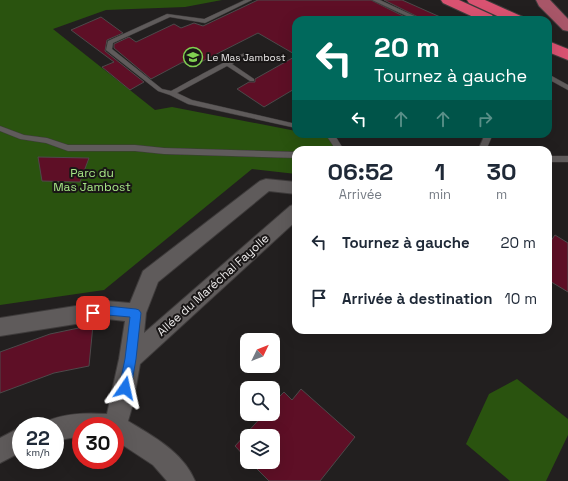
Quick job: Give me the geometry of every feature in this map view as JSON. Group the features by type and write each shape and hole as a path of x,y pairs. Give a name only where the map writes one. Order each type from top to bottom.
{"highway":[{"path":"448,0 483,16"},
{"path":"474,0 509,16"},
{"path":"552,36 568,43"},
{"path":"552,48 568,55"}],"main road":[{"path":"543,0 568,27"}],"street":[{"path":"118,417 122,404 130,359 136,313 150,278 266,185 292,188"},
{"name":"Allée du Maréchal Fayolle","path":"130,359 292,215"},
{"path":"0,327 107,310 136,313"},
{"path":"124,432 162,456 183,481"},
{"path":"0,451 12,444"}],"lane":[{"path":"249,0 205,21 169,15 110,42 110,50 160,90 172,93 190,102 292,125"},
{"path":"375,0 411,16"},
{"path":"172,93 245,54"},
{"path":"227,63 252,80"},
{"path":"552,78 568,88"},
{"path":"0,128 23,137 47,141 68,148 135,148 164,151 292,155"},
{"path":"552,159 568,159"}],"green space":[{"name":"Parc du Mas Jambost","path":"0,0 222,0 185,7 106,10 53,29 155,110 172,107 292,130 292,138 331,138 337,146 292,146 292,174 252,169 104,290 0,305"},
{"path":"517,379 568,419 568,435 546,481 510,481 466,444 489,394"}],"building":[{"path":"258,0 371,0 403,16 292,16 292,53 258,33 191,67 183,62 151,79 114,48 114,44 129,37 136,42 174,24 181,28 194,23 203,26"},
{"path":"384,0 402,0 438,16 416,16"},
{"path":"101,17 123,33 107,40 105,51 144,82 130,90 102,67 114,62 71,30"},
{"path":"292,58 292,90 264,107 237,89 249,82 255,82 255,79"},
{"path":"38,157 89,158 80,182 42,181"},
{"path":"555,235 568,243 568,292 552,282 552,239"},
{"path":"93,325 89,366 54,373 0,393 0,352 50,334"},
{"path":"301,389 355,437 320,481 269,481 257,469 280,469 280,429 250,429 258,421 280,421 280,396 284,392 292,400"},
{"path":"240,440 240,451 235,446"}],"place":[{"name":"Le Mas Jambost","path":"193,57"}],"route":[{"path":"93,313 107,310 136,313 125,388"}]}
